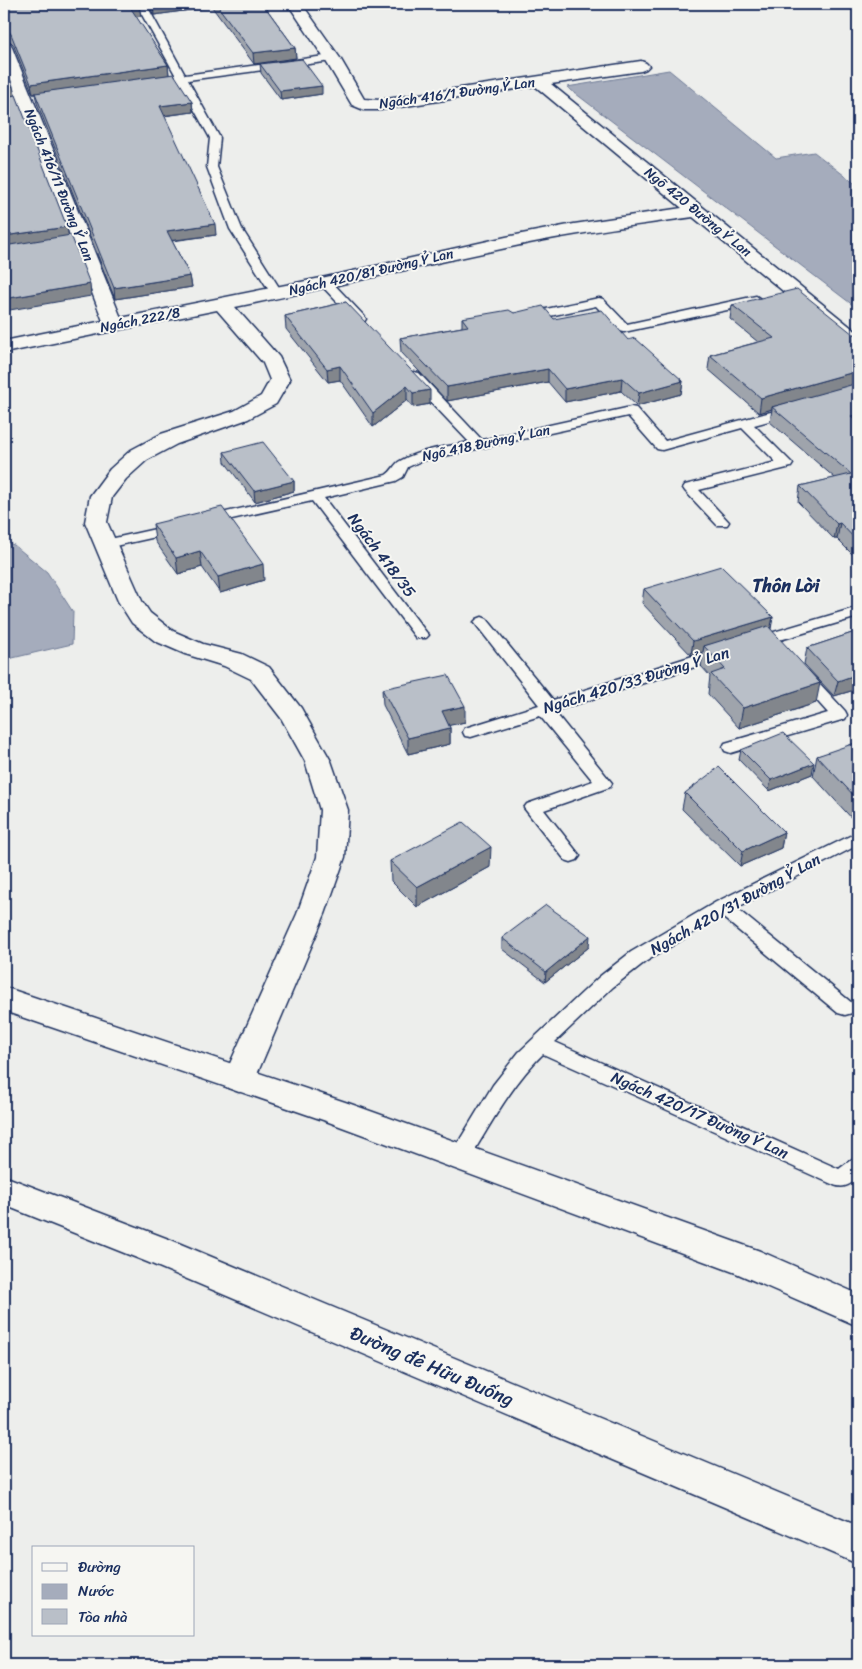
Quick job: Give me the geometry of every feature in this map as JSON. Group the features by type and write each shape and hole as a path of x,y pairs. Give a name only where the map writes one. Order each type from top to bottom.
{"street":[{"name":"Ngách 416/1 Đường Ỷ Lan","path":"295,4 332,58 358,102 372,106 641,66"},
{"name":"Ngách 416/11 Đường Ỷ Lan","path":"4,45 26,100 76,242 114,325"},
{"name":"Ngõ 420 Đường Ỷ Lan","path":"538,81 858,343"},
{"name":"Ngách 420/81 Đường Ỷ Lan","path":"276,292 326,283 506,242 594,226 696,211"},
{"name":"Ngách 222/8","path":"4,347 276,292"},
{"path":"221,303 272,361 280,380 269,400 241,415 170,439 139,455 118,474 101,496 96,522 130,600 141,618 164,636 194,649 233,660 260,673 292,714 318,761 334,810 331,857 311,914 239,1079"},
{"path":"4,999 460,1157 748,1262 858,1310"},
{"name":"Đường đê Hữu Đuống","path":"4,1190 159,1251 858,1545"}],"lane":[{"name":"Ngách 420/81 Đường Ỷ Lan","path":"141,4 215,138 217,148 212,158 212,167 236,229 276,292"},
{"path":"143,84 332,58"},
{"path":"326,283 366,325"},
{"path":"513,320 599,302 624,328 796,292"},
{"path":"406,367 479,445"},
{"name":"Ngõ 418 Đường Ỷ Lan","path":"106,544 391,478 398,474 402,465 407,462 631,411 662,446 811,404"},
{"path":"722,522 690,488 786,464 744,423"},
{"name":"Ngách 418/35","path":"315,495 421,635"},
{"name":"Ngách 420/33 Đường Ỷ Lan","path":"471,732 768,638 858,612"},
{"path":"482,622 604,783 533,808 571,856"},
{"path":"768,638 781,652"},
{"path":"731,747 839,715 794,666"},
{"name":"Ngách 420/31 Đường Ỷ Lan","path":"460,1157 500,1091 540,1044 606,982 638,957 722,907 858,839"},
{"path":"722,907 845,1008"},
{"name":"Ngách 420/17 Đường Ỷ Lan","path":"540,1044 841,1179 858,1166"}],"water":[{"path":"669,70 776,158 814,152 858,186 858,309 567,87"},
{"path":"4,542 14,545 47,572 73,612 72,644 4,660"}],"building":[{"path":"4,4 138,4 139,6 130,7 168,65 31,84 11,34 8,30 4,30"},
{"path":"216,4 263,4 295,48 253,53"},
{"path":"302,59 322,86 280,91 260,64"},
{"path":"4,63 13,86 4,88"},
{"path":"174,74 192,102 160,106 215,224 167,231 190,276 114,288 35,93"},
{"path":"16,95 67,227 4,236 4,97"},
{"path":"71,235 90,284 4,299 4,246"},
{"path":"797,289 853,334 858,335 858,371 761,398 710,355 774,338 732,305"},
{"path":"346,302 430,390 413,393 407,386 373,413 340,366 327,369 285,316"},
{"path":"543,306 554,319 602,310 628,340 635,338 683,381 639,393 622,378 565,389 548,369 447,387 400,338 468,326 462,318 509,310 514,313"},
{"path":"858,383 858,414 851,416 858,422 858,542 840,523 837,524 800,486 851,474 772,407"},
{"path":"263,442 294,481 254,491 224,452"},
{"path":"222,507 263,564 218,577 200,551 176,558 153,524"},
{"path":"721,566 773,617 693,641 644,589"},
{"path":"768,626 820,683 743,708 711,674 725,669 704,646"},
{"path":"858,631 858,674 838,681 807,648"},
{"path":"448,675 465,706 442,711 450,728 408,738 382,689"},
{"path":"783,733 814,763 771,780 741,750"},
{"path":"855,743 858,746 858,800 817,756"},
{"path":"719,767 784,832 743,851 685,793"},
{"path":"463,822 491,847 417,887 390,861"},
{"path":"546,905 590,936 546,972 502,938"}],"district":[{"name":"Thôn Lời","path":"786,586"}]}
